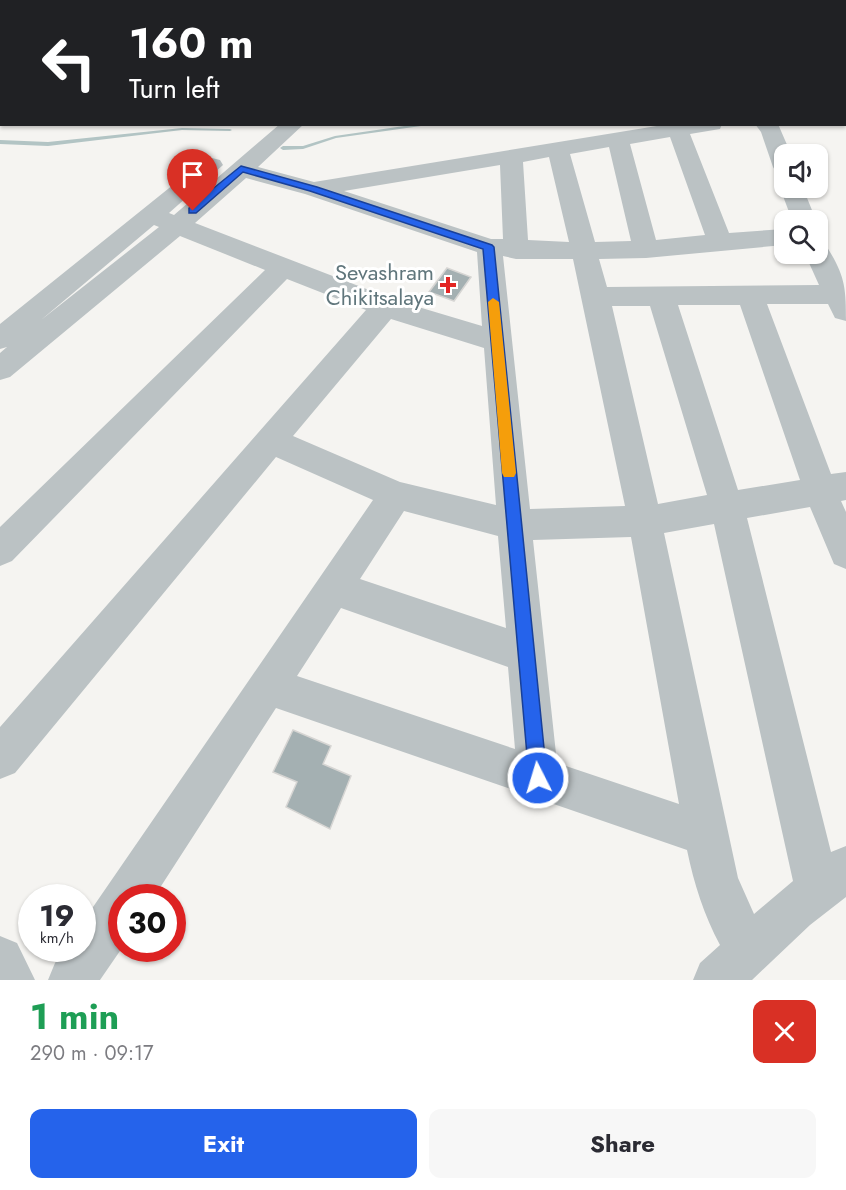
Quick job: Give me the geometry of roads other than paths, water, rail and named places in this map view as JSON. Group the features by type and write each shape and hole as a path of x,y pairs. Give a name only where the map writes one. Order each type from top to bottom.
{"street":[{"path":"0,369 164,220 246,150 290,126"},
{"path":"313,189 701,126"},
{"path":"767,126 771,130 776,144"},
{"path":"678,130 720,243"},
{"path":"618,140 646,249"},
{"path":"558,149 596,297 645,521 715,878 727,911 732,965"},
{"path":"246,150 313,189 502,249 584,251 646,249 774,238"},
{"path":"511,156 502,249 497,341 538,778"},
{"path":"164,220 385,307 497,341"},
{"path":"0,339 164,220"},
{"path":"596,297 750,295 841,304 823,264"},
{"path":"0,550 283,267"},
{"path":"750,295 833,488 846,553"},
{"path":"661,296 727,506 832,879 732,965"},
{"path":"0,758 385,307"},
{"path":"271,441 396,495 514,525 645,521 833,488"},
{"path":"136,884 396,495"},
{"path":"334,588 526,654"},
{"path":"268,686 706,835"},
{"path":"72,980 108,927"},
{"path":"0,960 11,980"}],"waterway":[{"path":"283,148 303,147 335,137 418,126"},
{"path":"0,142 48,144 182,129 230,130"}],"place":[{"name":"Sevashram Chikitsalaya","path":"448,285"}]}
